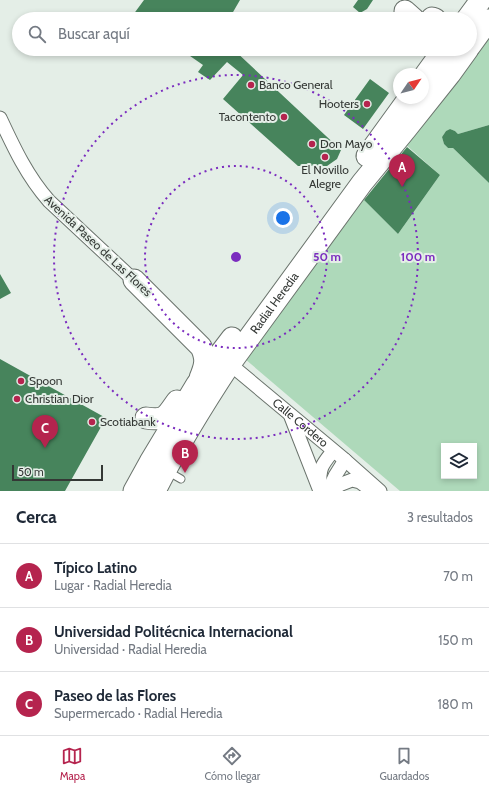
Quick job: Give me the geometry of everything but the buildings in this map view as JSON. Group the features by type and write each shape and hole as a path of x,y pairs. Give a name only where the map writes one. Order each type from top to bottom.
{"main road":[{"path":"463,12 472,0"},
{"path":"472,12 481,0"},
{"path":"477,21 489,5"},
{"path":"477,36 489,20"},
{"path":"423,68 430,56"},
{"path":"429,70 439,56"},
{"path":"429,80 450,56"},
{"name":"Radial Heredia","path":"134,491 172,433 197,384 225,359 463,56"},
{"name":"Radial Heredia","path":"155,491 173,475 225,359 351,179 408,104"},
{"path":"407,128 412,104"},
{"path":"134,280 201,347 205,355 206,363 197,384 184,391 164,418 158,420 146,418 172,433"},
{"path":"146,491 172,433 220,366 221,361 225,359"}],"street":[{"name":"Avenida Paseo de Las Flores","path":"0,118 26,170 37,188 49,201 134,280 225,359"},
{"name":"Calle Cordero","path":"225,359 380,491"},
{"path":"290,415 320,491"},
{"path":"320,491 319,472 321,466 333,451"},
{"path":"328,491 345,460"},
{"path":"334,491 339,485 352,480 360,482 372,491"}],"green space":[{"path":"489,36 489,125 458,134 450,129 446,131 442,137 444,144 448,148 453,148 489,183 489,491 400,491 245,359 363,199 398,234 440,175 405,144 473,56 477,56 477,51"}],"place":[{"name":"Banco General","path":"251,85"},
{"name":"Hooters","path":"367,104"},
{"name":"Tacontento","path":"284,117"},
{"name":"Don Mayo","path":"312,144"},
{"name":"El Novillo Alegre","path":"325,157"},
{"name":"Típico Latino","path":"402,187"},
{"name":"Spoon","path":"21,381"},
{"name":"Christian Dior","path":"17,399"},
{"name":"Scotiabank","path":"92,422"},
{"name":"Paseo de las Flores","path":"45,448"},
{"name":"Universidad Politécnica Internacional","path":"185,473"}]}
